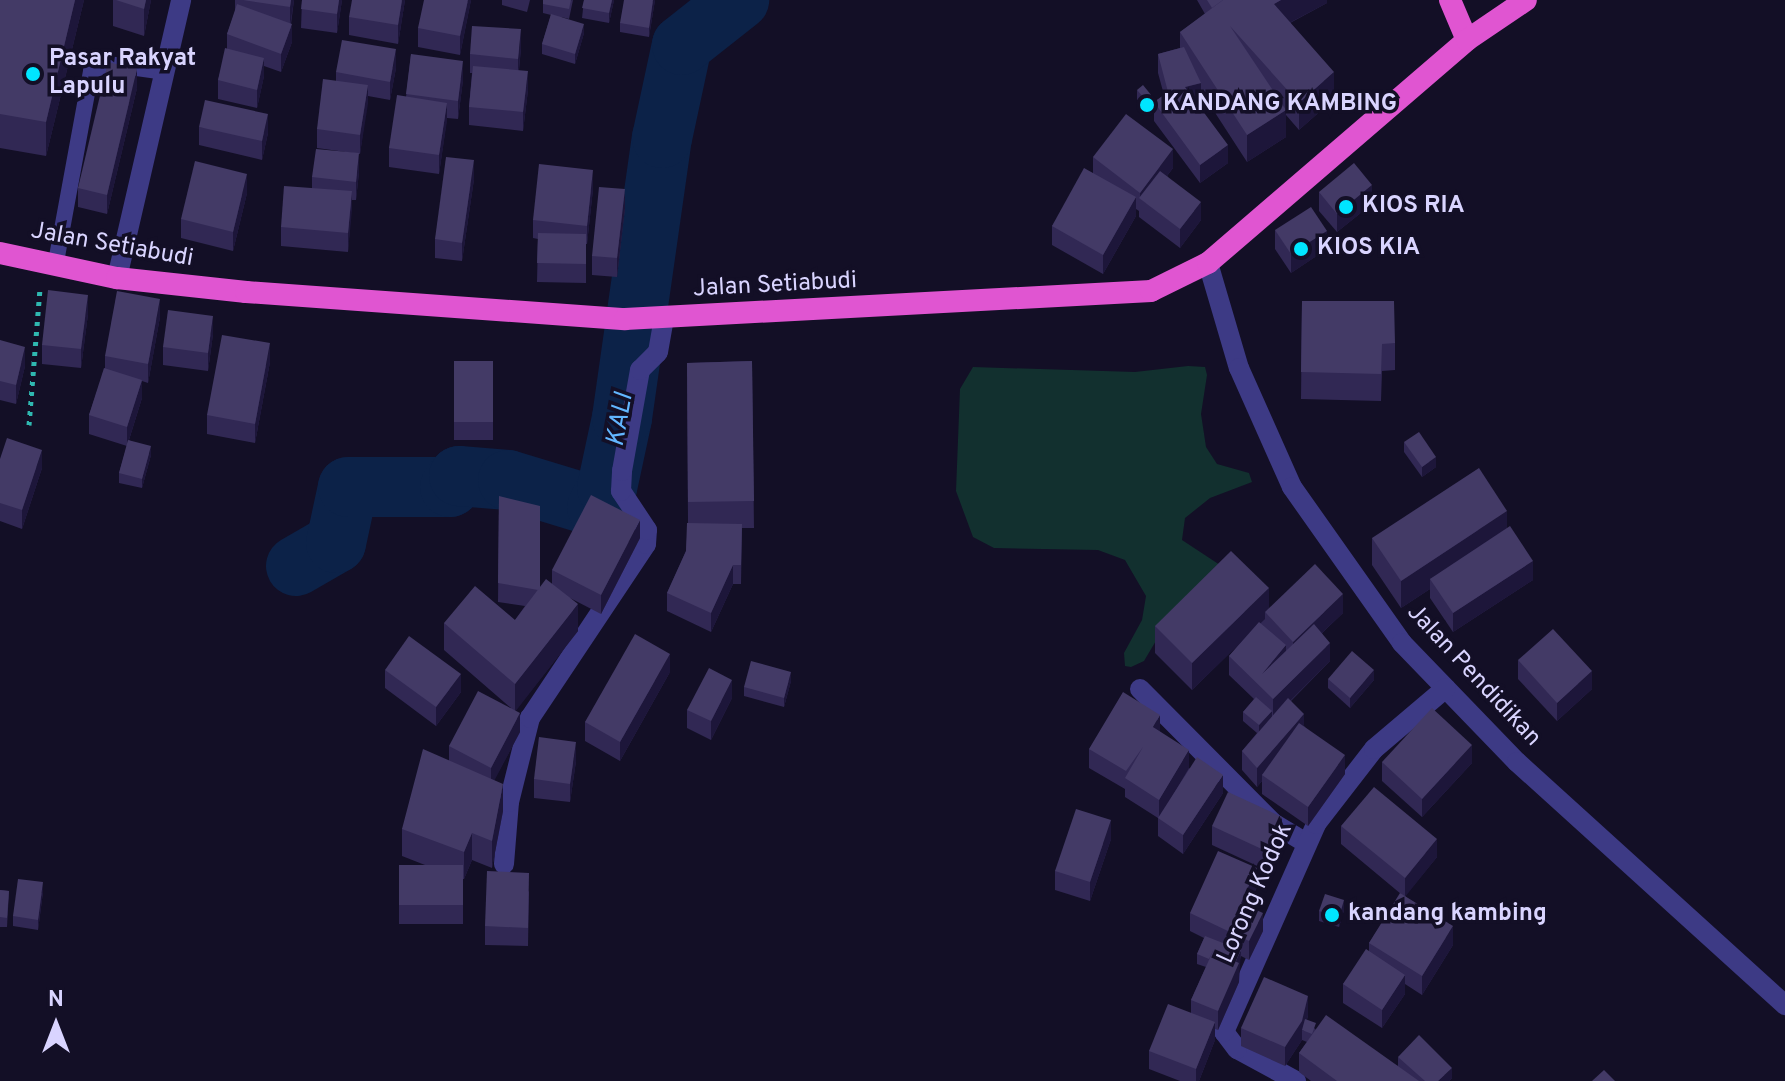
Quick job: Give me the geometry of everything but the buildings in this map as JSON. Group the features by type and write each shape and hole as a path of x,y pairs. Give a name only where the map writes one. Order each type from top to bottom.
{"highway":[{"path":"1450,0 1467,40"},
{"name":"Jalan Setiabudi","path":"0,253 49,261 117,278 396,305 625,319 1106,296 1151,291 1208,263 1467,40 1502,5 1526,0"}],"street":[{"path":"117,278 181,0"},
{"name":"Jalan Pendidikan","path":"1208,263 1239,368 1292,487 1402,643 1517,762 1785,1005"},
{"path":"504,864 509,802 530,718 646,544 647,530 621,491 622,471 640,370 658,352 658,319"},
{"name":"Lorong Kodok","path":"1296,1081 1237,1049 1224,1032 1305,842 1366,757 1446,688"},
{"path":"1140,689 1273,823 1305,842"}],"lane":[{"path":"49,261 91,71 108,64 165,72"}],"path":[{"path":"29,425 49,261"}],"green space":[{"path":"973,367 1135,372 1205,367 1207,375 1201,414 1206,447 1217,464 1249,473 1252,482 1210,498 1185,518 1182,540 1223,567 1160,634 1144,661 1131,667 1125,666 1124,653 1142,620 1146,596 1125,560 1098,550 994,548 973,537 956,491 960,389"}],"waterway":[{"name":"KALI","path":"296,566 336,543 348,487 450,487 459,476 508,480 597,507 607,488 622,418 662,138 682,45 739,0"}],"place":[{"name":"Pasar Rakyat Lapulu","path":"33,74"},
{"name":"KANDANG KAMBING","path":"1147,105"},
{"name":"KIOS RIA","path":"1346,207"},
{"name":"KIOS KIA","path":"1301,249"},
{"name":"kandang kambing","path":"1332,915"}]}
